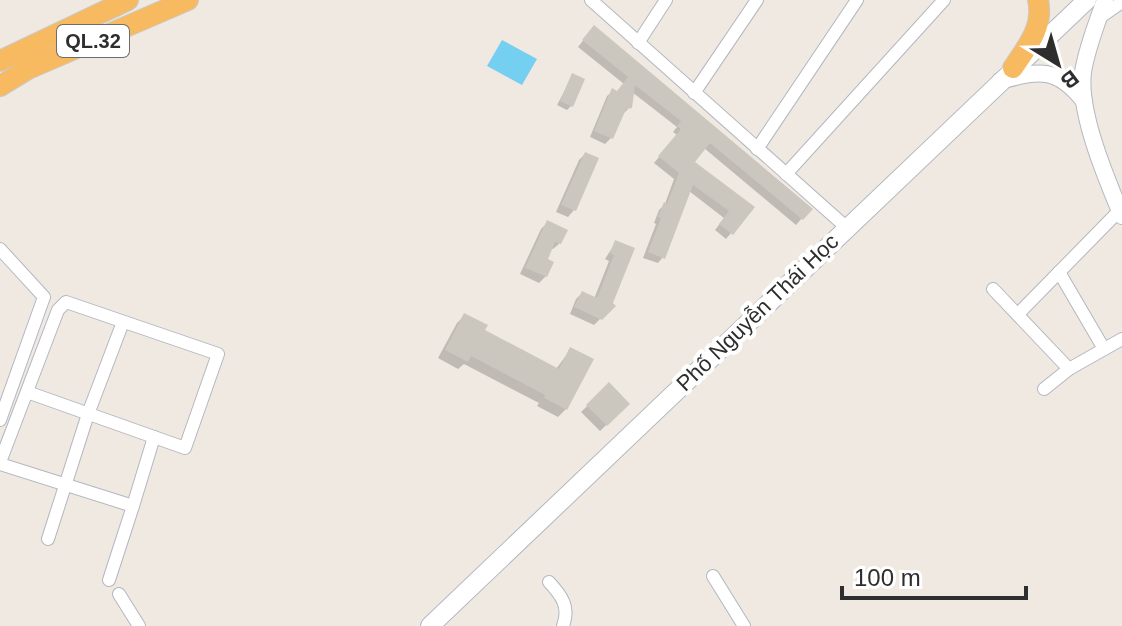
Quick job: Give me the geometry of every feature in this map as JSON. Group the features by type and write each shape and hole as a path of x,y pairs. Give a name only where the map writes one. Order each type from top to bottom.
{"highway":[{"name":"QL.32","path":"0,61 128,0"},
{"name":"QL.32","path":"0,86 28,69 188,0"},
{"path":"1006,75 1036,33 1038,0"},
{"path":"69,28 79,47"}],"main road":[{"name":"Phố Nguyễn Thái Học","path":"430,626 1087,0"}],"street":[{"path":"591,0 846,227"},
{"path":"638,43 666,0"},
{"path":"694,93 757,0"},
{"path":"786,174 944,0"},
{"path":"1018,314 1121,213 1105,177 1084,101 1083,74 1105,0"},
{"path":"757,149 855,1"},
{"path":"1099,18 1122,2"},
{"path":"1006,75 1047,73 1070,83 1084,101"},
{"path":"0,249 44,297 0,420"},
{"path":"1059,272 1104,349"},
{"path":"993,289 1069,369"},
{"path":"27,392 185,448 218,354 66,302 58,310 0,463 133,506"},
{"path":"48,539 88,414 123,322"},
{"path":"1044,389 1069,369 1122,339"},
{"path":"109,580 154,437"},
{"path":"713,576 744,626"},
{"path":"549,582 566,607 563,626"},
{"path":"119,594 139,626"}],"water":[{"path":"502,40 537,59 522,85 487,66"}],"building":[{"path":"594,25 813,209 803,220 710,143 695,162 755,207 733,235 719,224 729,211 693,185 665,259 648,252 661,218 658,217 664,202 667,204 679,173 658,156 681,129 677,126 681,121 635,85 632,108 626,109 613,139 594,131 612,88 617,91 628,77 582,40"},
{"path":"572,73 585,79 573,107 560,101"},
{"path":"585,152 599,158 576,211 561,205"},
{"path":"547,220 568,230 561,244 555,242 548,259 554,262 547,277 525,268"},
{"path":"615,240 635,248 613,303 616,306 602,320 574,307 582,291 597,298 614,255 610,253"},
{"path":"464,313 488,325 485,330 559,369 570,347 594,359 567,410 471,356 468,362 445,350"},
{"path":"609,382 630,404 607,426 586,405"}]}
